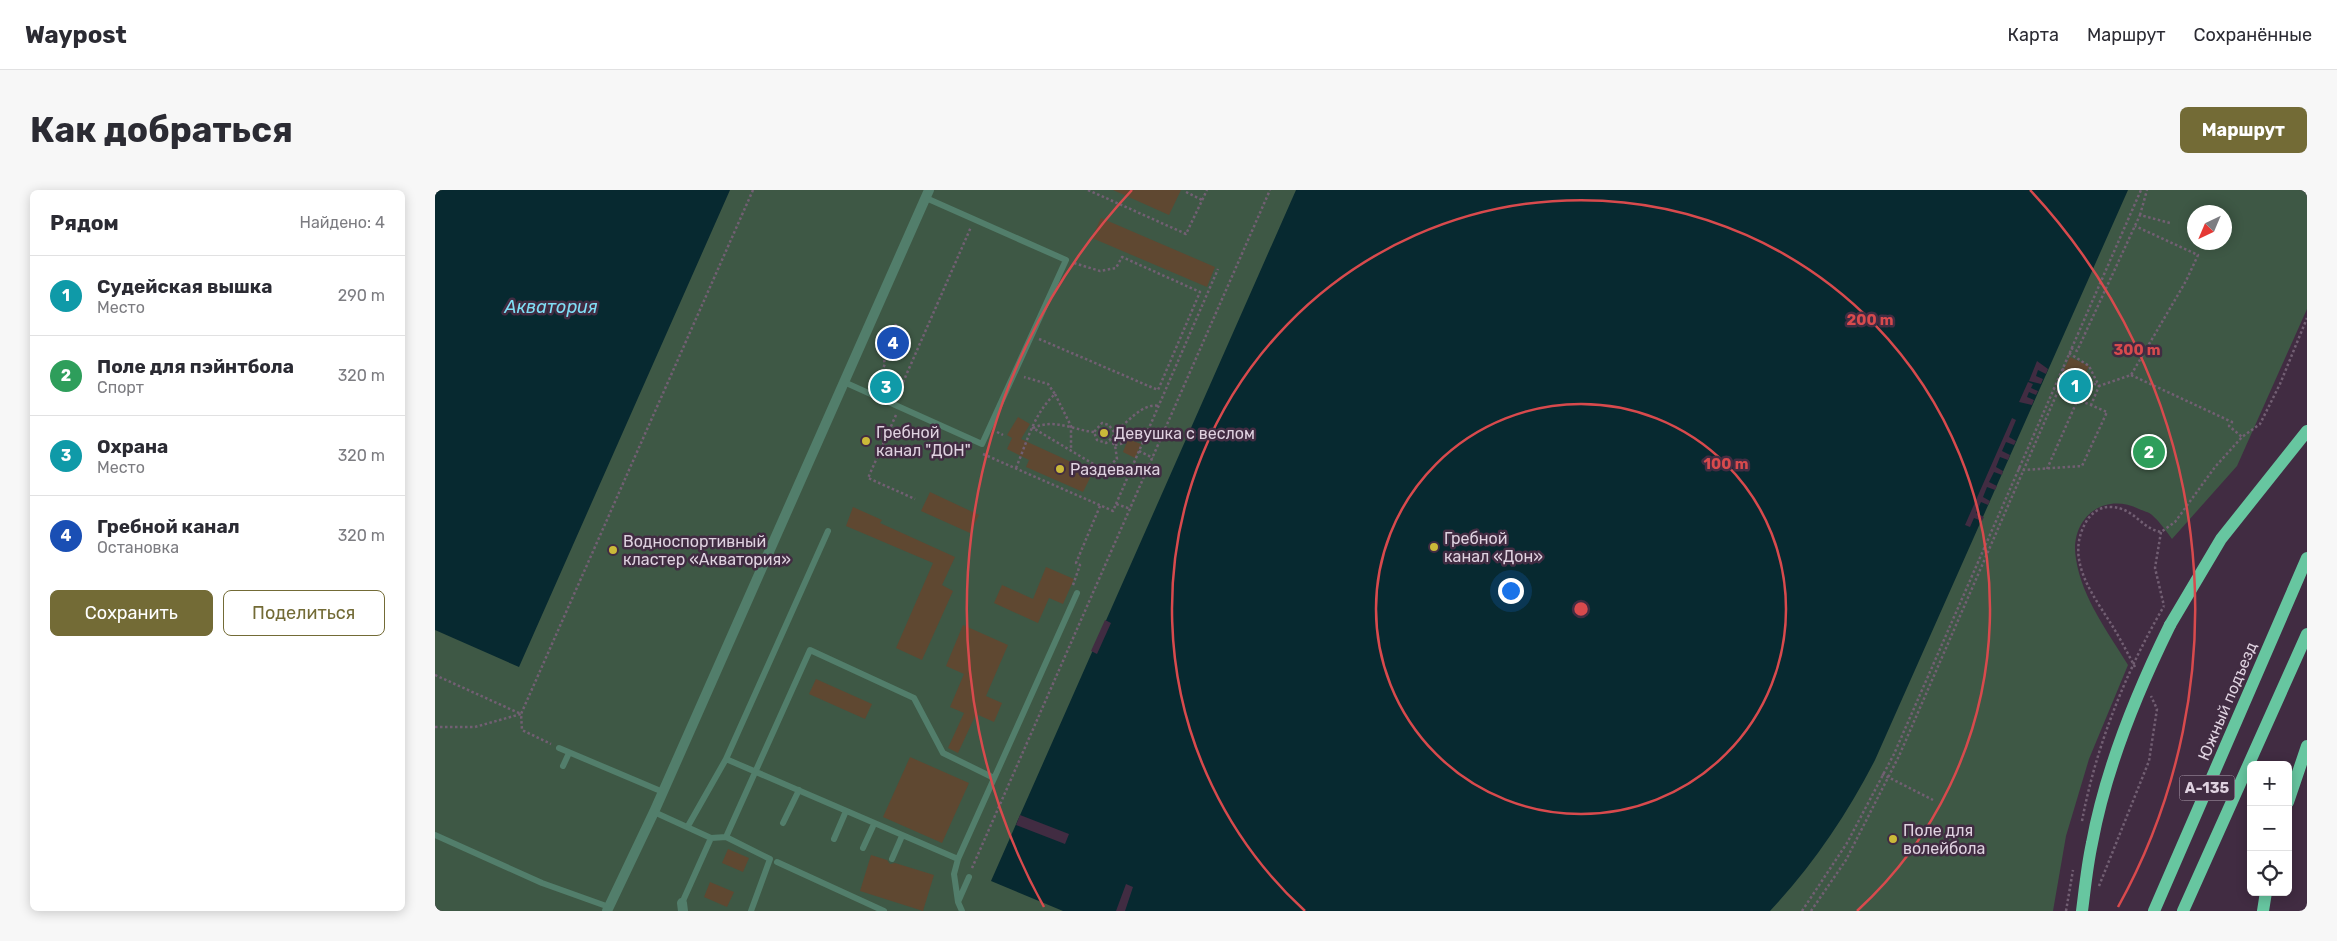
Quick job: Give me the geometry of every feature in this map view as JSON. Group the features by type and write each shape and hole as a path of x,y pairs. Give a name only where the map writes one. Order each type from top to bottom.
{"main road":[{"path":"2082,911 2092,842 2114,759 2143,679 2170,625 2221,539 2307,431"},
{"name":"Южный подъезд","path":"2154,911 2307,558"},
{"name":"А-135","path":"2183,911 2307,634"},
{"path":"2292,790 2307,746"},
{"path":"2263,911 2265,896"}],"street":[{"path":"608,909 663,792 928,194"}],"lane":[{"path":"844,382 982,444 1066,260 975,219 928,194"},
{"path":"688,826 726,759 828,531"},
{"path":"962,911 958,902 954,874 958,859 1077,593"},
{"path":"726,837 809,650 914,698 943,753 994,778"},
{"path":"559,748 663,792"},
{"path":"563,766 569,753"},
{"path":"726,759 958,859"},
{"path":"783,823 799,790"},
{"path":"834,839 846,811"},
{"path":"654,812 711,838 726,837 770,860 751,911"},
{"path":"863,848 875,824"},
{"path":"435,835 543,883 608,909"},
{"path":"892,859 903,836"},
{"path":"682,907 711,838"},
{"path":"777,862 879,910"},
{"path":"958,902 969,877"}],"path":[{"path":"559,748 522,730 521,714 753,190"},
{"path":"1088,190 1187,234 1207,190"},
{"path":"969,877 1270,190"},
{"path":"1802,911 1847,843 1894,754 2141,190"},
{"path":"2071,348 2077,350 2140,215 2147,190"},
{"path":"1186,192 1202,200"},
{"path":"2140,215 2170,223"},
{"path":"905,419 889,412 975,219"},
{"path":"2061,369 2099,386 2131,375 2186,281 2198,255 2135,226"},
{"path":"1031,335 1158,390 1199,292 1122,257 1116,268 1100,271 1066,260"},
{"path":"982,453 1113,512 1218,269"},
{"path":"2164,606 2155,568 2161,532 2175,522 2215,467 2242,436 2260,424 2280,384 2307,318"},
{"path":"871,394 885,364 882,352 895,324"},
{"path":"2069,353 2089,366 2099,386 2091,405"},
{"path":"2131,375 2232,422 2229,426 2242,436"},
{"path":"1021,376 1048,384 1055,394 1071,426 1071,450"},
{"path":"2018,468 2024,470 2082,466 2107,412 2053,388"},
{"path":"1811,911 1846,860 1889,777 2058,391"},
{"path":"1016,468 1036,417 1055,394"},
{"path":"2047,468 2078,399"},
{"path":"1110,441 1114,432 1143,409 1153,405 1159,406"},
{"path":"896,415 868,478 915,500"},
{"path":"1033,428 1048,423 1094,432"},
{"path":"1094,432 1102,423 1109,425 1114,432"},
{"path":"1033,428 1095,466 1105,467 1117,459 1115,445 1110,441"},
{"path":"1094,432 1101,443 1110,441"},
{"path":"1115,445 1125,443"},
{"path":"1139,451 1153,458"},
{"path":"1116,504 1131,509"},
{"path":"1091,599 1077,593 1073,585 1080,565 1075,563 1100,506"},
{"path":"2136,668 2114,628 2087,588 2080,566 2079,541 2082,528 2089,516 2109,506 2121,508 2134,514 2150,530 2161,532"},
{"path":"435,675 521,714"},
{"path":"2096,893 2149,761 2157,709 2149,693"},
{"path":"435,727 475,726 521,714"},
{"path":"1883,774 1933,800"}],"shaded area":[{"name":"Гребной канал «Дон»","path":"435,190 2307,190 2307,309 2237,466 2172,539 2151,514 2125,504 2101,507 2083,521 2078,532 2075,545 2076,559 2084,587 2097,614 2128,665 2089,759 2066,836 2053,911 435,911"}],"water":[{"name":"Акватория","path":"435,190 730,190 519,667 435,630"},
{"name":"Гребной канал «Дон»","path":"1296,190 2128,190 1875,760 1853,800 1828,839 1770,911 1063,911 991,881"}],"pier":[{"path":"2037,361 2048,369 2046,374 2038,370 2036,376 2043,379 2041,384 2029,381"},
{"path":"2028,382 2033,384 2031,388 2038,391 2036,395 2029,392 2027,397 2034,400 2032,405 2019,402"},
{"path":"2012,418 2016,420 2009,437 2016,441 2014,445 2006,442 2002,451 2010,455 2008,460 2000,457 1996,467 2003,471 2002,475 1994,472 1989,482 1997,486 1995,490 1987,487 1983,497 1990,501 1988,505 1981,502 1976,513 1984,517 1982,521 1974,518 1970,527 1965,525"},
{"path":"1105,620 1111,623 1097,654 1091,651"},
{"path":"1020,815 1069,834 1065,844 1016,825"},
{"path":"1126,884 1133,887 1125,911 1116,911"}],"building":[{"path":"1113,190 1181,190 1169,215"},
{"path":"1101,218 1215,267 1207,287 1092,238"},
{"path":"2070,357 2089,366 2076,395 2056,386"},
{"name":"Раздевалка","path":"1018,417 1030,424 1021,439 1093,472 1083,492 1026,467 1029,460 1007,449 1012,438 1007,435"},
{"path":"1128,439 1141,444 1135,458 1123,452"},
{"path":"930,492 979,515 970,533 921,511"},
{"path":"853,507 882,520 880,523 955,557 942,585 953,591 922,660 896,648 933,563 846,526"},
{"path":"1046,567 1074,579 1063,604 1049,598 1038,623 994,603 1002,585 1033,599"},
{"path":"963,625 1008,645 986,696 1002,703 994,722 976,714 958,753 948,748 964,713 950,707 964,674 946,666"},
{"path":"816,679 872,704 865,719 809,694"},
{"path":"910,757 969,783 942,843 883,817"},
{"path":"728,849 749,858 743,872 722,863"},
{"path":"871,855 887,860 890,864 895,863 934,875 923,911 860,891"},
{"path":"710,882 734,892 727,907 704,897"}],"place":[{"name":"Гребной канал","path":"893,343"},
{"name":"Судейская вышка","path":"2075,386"},
{"name":"Охрана","path":"886,387"},
{"name":"Девушка с веслом","path":"1104,433"},
{"name":"Гребной канал \"ДОН\"","path":"866,441"},
{"name":"Поле для пэйнтбола","path":"2149,452"},
{"name":"Раздевалка","path":"1060,469"},
{"name":"Гребной канал «Дон»","path":"1434,547"},
{"name":"Водноспортивный кластер «Акватория»","path":"613,550"},
{"name":"Поле для волейбола","path":"1893,839"}]}
